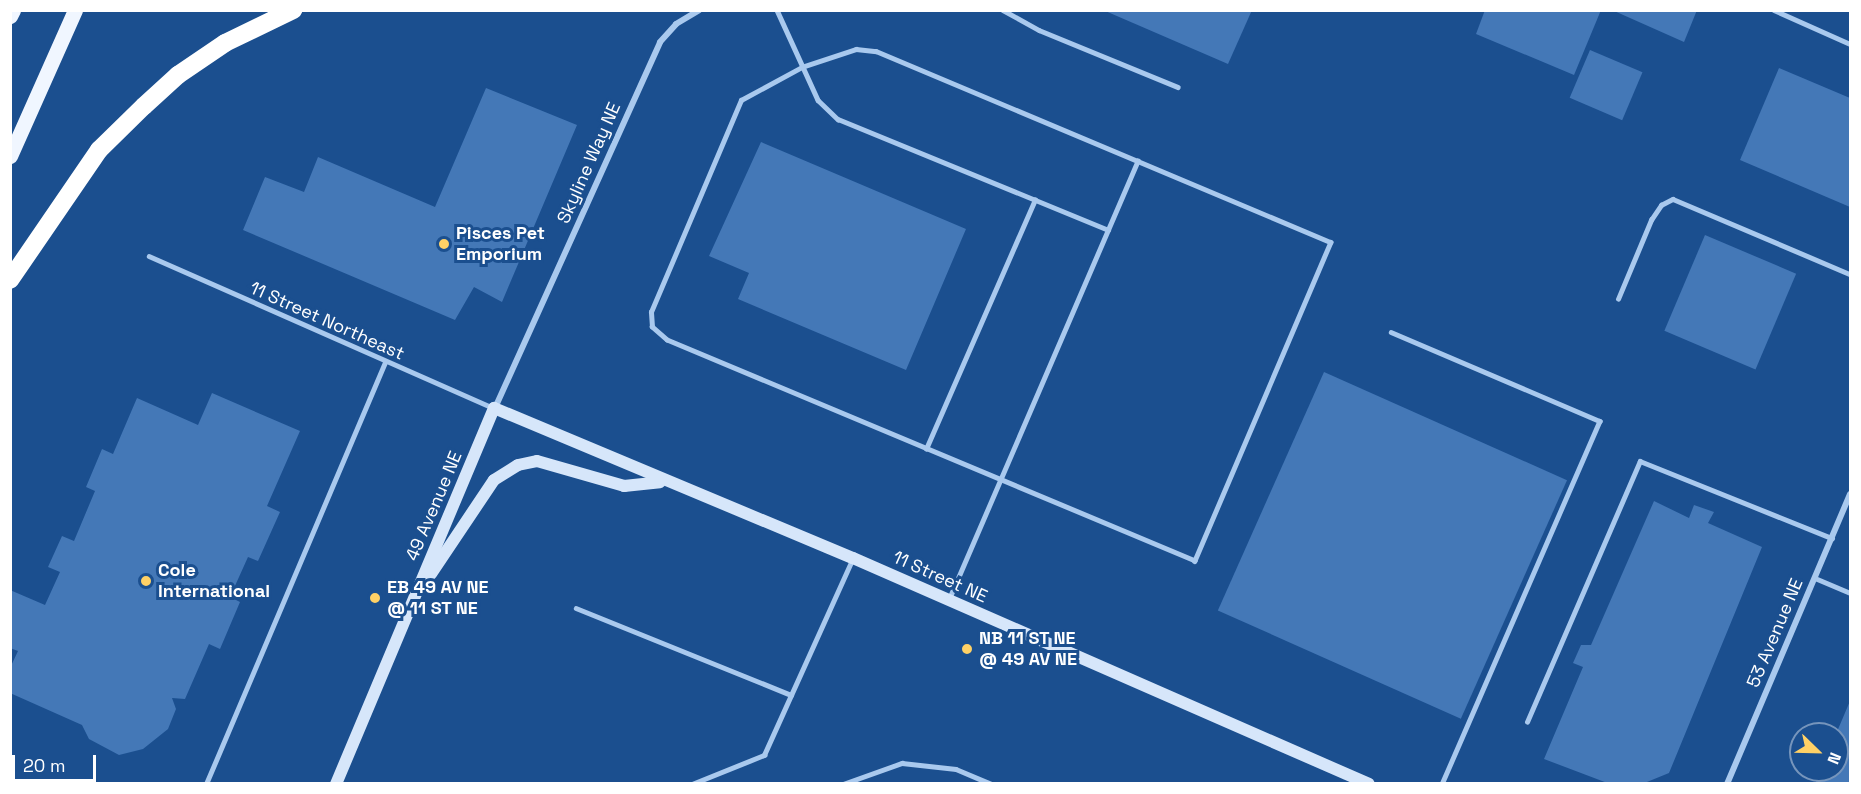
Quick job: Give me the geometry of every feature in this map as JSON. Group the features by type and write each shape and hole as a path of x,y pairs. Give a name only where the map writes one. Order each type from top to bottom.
{"highway":[{"path":"10,280 99,150 144,106 178,75 225,43 293,10"}],"main road":[{"path":"10,16 13,10"},
{"path":"10,156 75,10"}],"street":[{"name":"Skyline Way NE","path":"494,408 660,42 676,24 699,10"},
{"name":"11 Street NE","path":"494,408 663,482 853,558 1369,783"},
{"name":"49 Avenue NE","path":"336,783 494,408"},
{"path":"412,603 494,480 518,465 537,461 624,486 663,482"},
{"name":"53 Avenue NE","path":"1728,783 1851,494"}],"lane":[{"path":"777,10 818,100 838,119 1108,230"},
{"path":"1003,10 1039,30 1178,87"},
{"path":"1774,10 1851,44"},
{"path":"856,49 876,51 1331,242 1195,561 667,340 652,327 651,312 741,100 802,67 856,49"},
{"path":"949,600 1138,160"},
{"path":"1618,299 1651,220 1661,205 1674,199 1851,274"},
{"path":"926,449 1035,200"},
{"name":"11 Street Northeast","path":"149,256 385,363 494,408"},
{"path":"1391,332 1600,421 1442,783"},
{"path":"206,783 385,363"},
{"path":"1527,722 1640,461 1832,538"},
{"path":"692,783 764,755 853,558"},
{"path":"1815,578 1851,593"},
{"path":"576,608 791,695"},
{"path":"843,783 902,763 957,769 992,783"},
{"path":"10,780 22,783"}],"building":[{"path":"1103,10 1252,10 1228,64"},
{"path":"1485,10 1601,10 1574,75 1476,34"},
{"path":"1612,10 1697,10 1684,42"},
{"path":"1590,50 1642,72 1622,120 1570,98"},
{"path":"1779,68 1850,98 1850,207 1740,160"},
{"path":"486,88 577,125 502,302 474,287 455,320 243,230 265,177 304,192 318,157 435,207"},
{"path":"761,142 966,229 906,370 738,299 749,273 709,256"},
{"path":"1705,235 1796,274 1755,369 1664,331"},
{"path":"1324,372 1567,480 1461,719 1218,610"},
{"name":"Cole International","path":"212,393 300,431 267,506 280,512 258,561 248,557 230,597 240,602 220,649 209,644 185,699 172,698 176,709 168,729 143,749 119,755 89,739 82,725 10,693 10,668 18,651 10,648 10,590 45,605 60,572 48,567 62,536 74,541 95,491 86,487 102,449 113,454 137,398 198,425"},
{"path":"1654,501 1689,518 1694,505 1714,512 1708,523 1762,547 1669,773 1642,784 1610,784 1544,759 1583,667 1573,663 1581,645 1591,645"},
{"path":"1850,701 1850,784 1815,784 1816,782 1849,782 1849,722 1841,722"}],"place":[{"name":"Pisces Pet Emporium","path":"444,244"},
{"name":"Cole International","path":"146,581"},
{"name":"EB 49 AV NE @ 11 ST NE","path":"375,598"},
{"name":"NB 11 ST NE @ 49 AV NE","path":"967,649"}]}
